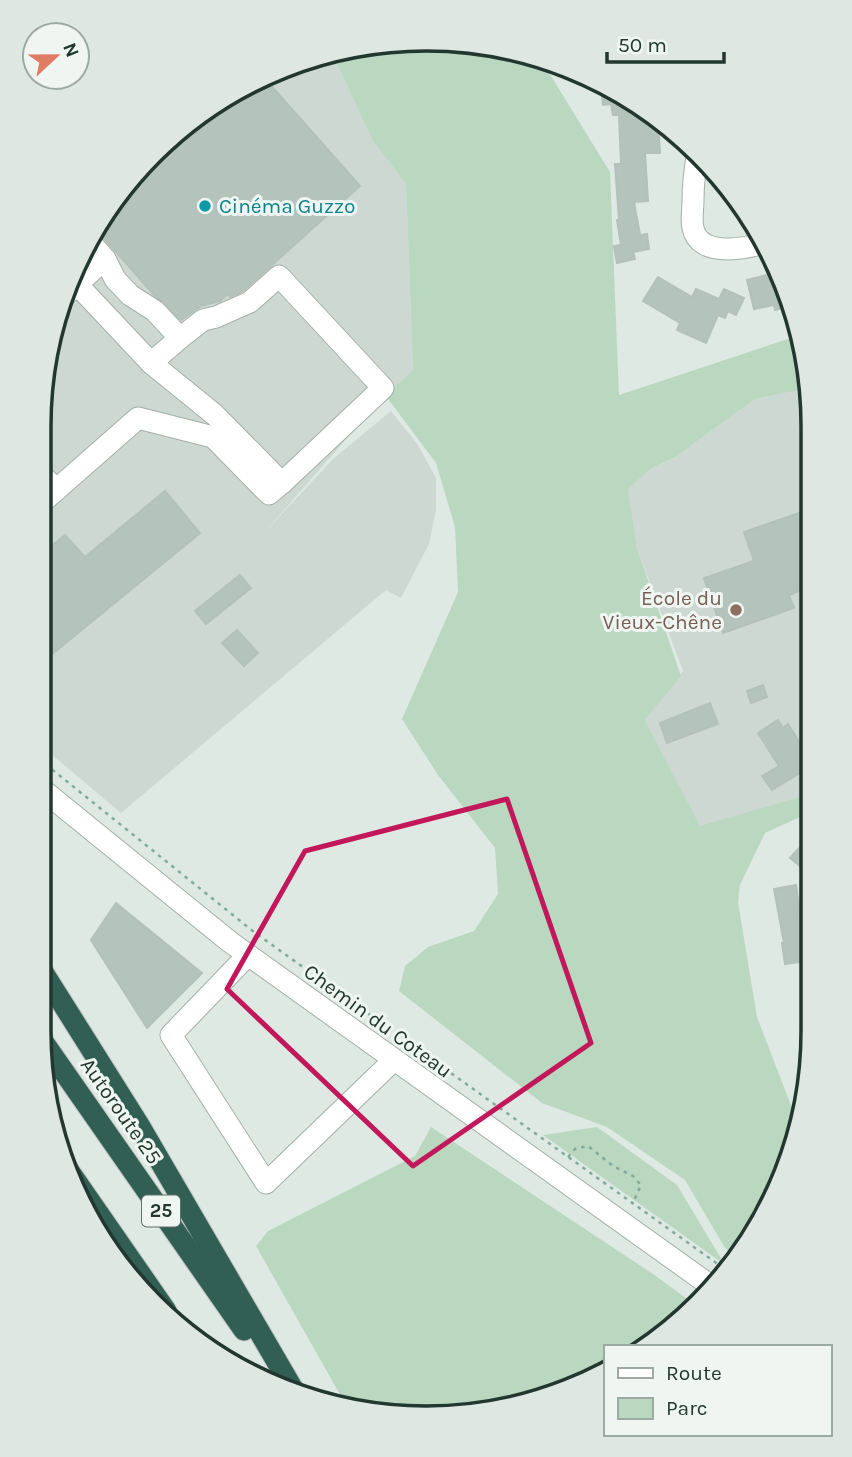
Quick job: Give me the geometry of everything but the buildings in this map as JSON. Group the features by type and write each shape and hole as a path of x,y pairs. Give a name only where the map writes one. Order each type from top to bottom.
{"highway":[{"path":"51,985 139,1125 288,1380"},
{"name":"Autoroute 25","path":"52,1055 275,1375"},
{"name":"25","path":"98,1214 137,1269"},
{"path":"117,1243 121,1247"}],"street":[{"path":"695,165 693,230 699,240 716,248 729,250 742,250 755,246"},
{"path":"96,248 105,258 115,279 130,295 155,311 180,338"},
{"path":"82,275 105,258"},
{"path":"51,494 138,418 213,437 269,494 383,388 279,276 250,302 203,320 151,363"},
{"path":"78,285 151,363 215,415 282,484"},
{"path":"51,486 55,490"},
{"name":"Chemin du Coteau","path":"51,797 248,955 705,1282"},
{"path":"248,955 171,1035 266,1183 394,1060"}],"path":[{"name":"Chemin du Coteau","path":"51,769 254,932 719,1265"},
{"path":"568,1157 575,1149 588,1146 613,1166 633,1176 641,1185 633,1203"}],"highlighted area":[{"path":"507,799 591,1043 413,1166 227,989 305,851"}],"shaded area":[{"path":"336,62 372,140 406,184 413,370 385,395 263,534 333,459 391,411 418,445 436,478 436,510 429,544 401,598 386,590 121,813 51,754 51,426 54,377 64,329 79,282 101,238 128,198 161,161 198,128 238,101 282,79"},
{"name":"École du Vieux-Chêne","path":"799,390 801,797 700,827 645,720 683,671 637,548 627,488 650,469 677,456 755,399"}],"green space":[{"path":"451,52 499,58 548,71 610,172 619,395 790,338 799,390 755,399 677,456 650,469 628,489 637,548 681,676 645,720 700,826 801,797 801,816 765,833 740,885 738,902 757,1017 793,1109 773,1175 751,1219 729,1252 685,1180 607,1127 542,1103 399,991 405,966 428,947 474,931 498,894 495,848 438,775 402,719 458,592 455,527 436,463 385,395 413,370 406,184 372,140 336,62 377,54"},
{"path":"431,1127 688,1299 631,1345 604,1345 604,1361 570,1378 523,1393 475,1403 426,1406 377,1403 341,1396 256,1246 268,1231 415,1156"},
{"path":"597,1127 677,1185 722,1261 721,1262 543,1135"}],"place":[{"name":"Cinéma Guzzo","path":"205,206"},
{"name":"École du Vieux-Chêne","path":"736,610"}]}
